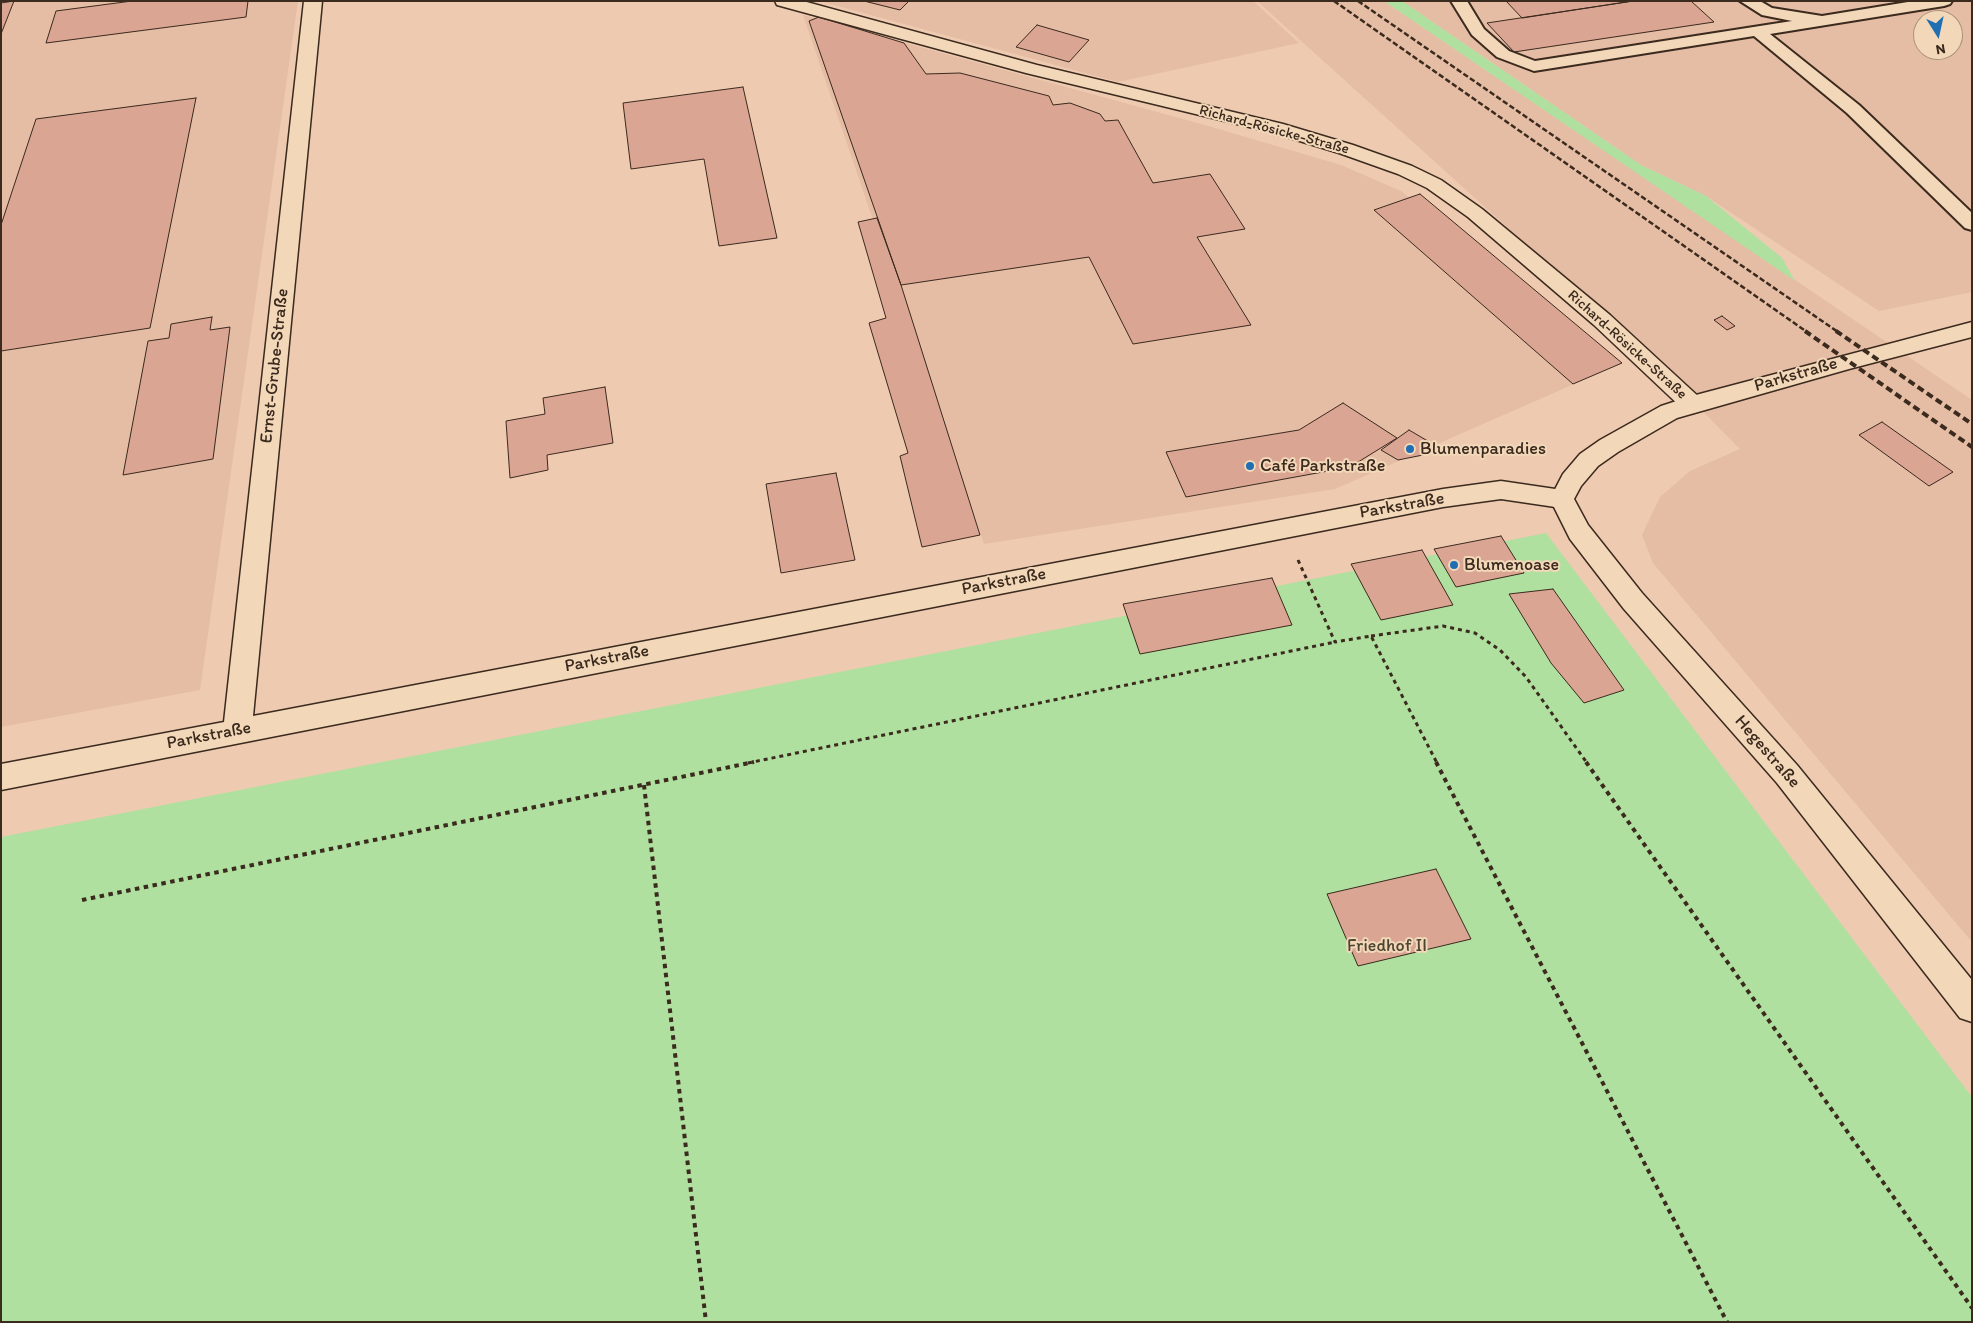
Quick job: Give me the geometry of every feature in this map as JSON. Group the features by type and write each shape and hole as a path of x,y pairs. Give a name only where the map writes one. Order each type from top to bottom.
{"street":[{"name":"Ernst-Grube-Straße","path":"237,730 313,1"},
{"name":"Richard-Rösicke-Straße","path":"783,1 1032,69 1276,128 1346,149 1405,170 1434,184 1475,213 1619,335 1692,404"},
{"name":"Parkstraße","path":"1,777 1443,498 1501,490 1562,499 1572,480 1589,460 1640,427 1669,412 1878,352 1972,330"},
{"name":"Hegestraße","path":"1562,499 1579,532 1633,601 1787,774 1972,1006"}],"lane":[{"path":"1459,1 1478,32 1502,54 1534,66 1944,1"},
{"path":"1748,1 1768,12 1822,21"},
{"path":"1757,31 1853,109 1972,224"}],"path":[{"path":"1283,528 1335,642"},
{"path":"82,900 1335,642 1443,626 1475,633 1500,650 1526,677 1972,1308"},
{"path":"1371,636 1727,1322"},
{"path":"644,785 706,1322"}],"shaded area":[{"path":"1,1 298,1 200,690 1,727"},
{"path":"819,1 1253,1 1299,43 1118,82"},
{"path":"1257,1 1384,1 1972,400 1972,942 1653,563 1642,535 1660,497 1690,471 1740,449 1632,340"},
{"path":"1402,1 1972,1 1972,292 1879,311 1706,196 1641,165"},
{"path":"803,15 1205,125 1341,165 1401,191 1622,363 1335,489 984,544"}],"green space":[{"path":"1384,1 1402,1 1641,165 1706,196 1782,258 1795,281"},
{"name":"Friedhof II","path":"1546,533 1972,1097 1972,1322 1,1322 1,837"}],"building":[{"path":"14,1 1,34 1,3"},
{"path":"132,1 248,1 246,17 46,43 56,11"},
{"path":"864,1 909,1 900,10"},
{"path":"1506,1 1633,1 1522,18"},
{"path":"1633,1 1691,1 1714,22 1514,52 1487,23"},
{"path":"819,17 904,43 926,74 960,73 1049,96 1053,105 1070,103 1100,114 1105,121 1118,120 1153,183 1210,174 1245,229 1197,237 1251,325 1133,344 1089,257 901,285 809,21"},
{"path":"1037,25 1089,40 1069,62 1016,47"},
{"path":"743,87 777,238 719,246 704,159 631,169 623,103"},
{"path":"196,98 150,328 1,351 1,225 36,119"},
{"path":"1420,194 1622,363 1573,384 1374,210"},
{"path":"877,218 901,285 980,535 922,547 900,456 908,453 869,323 886,318 858,222"},
{"path":"1722,316 1735,326 1727,330 1714,320"},
{"path":"212,317 210,330 230,327 213,459 123,475 148,341 169,338 171,324"},
{"path":"605,387 613,443 547,455 548,470 510,478 506,421 545,414 543,398"},
{"path":"1343,403 1397,438 1350,467 1186,497 1166,452 1299,430"},
{"path":"1882,422 1953,472 1929,486 1859,435"},
{"path":"1409,430 1438,447 1423,455 1398,460 1381,450"},
{"path":"836,473 855,560 781,573 766,484"},
{"path":"1501,536 1524,573 1456,587 1434,549"},
{"path":"1422,550 1453,605 1381,620 1351,564"},
{"path":"1272,578 1292,625 1140,654 1123,604"},
{"path":"1553,589 1624,690 1584,703 1551,663 1509,594"},
{"path":"1436,869 1471,939 1358,966 1327,894"}],"railway":[{"path":"1334,1 1807,332"},
{"path":"1358,1 1838,332"},
{"path":"1805,331 1972,447"},
{"path":"1836,331 1972,424"}],"place":[{"name":"Blumenparadies","path":"1410,449"},
{"name":"Café Parkstraße","path":"1250,466"},
{"name":"Blumenoase","path":"1454,565"}]}
